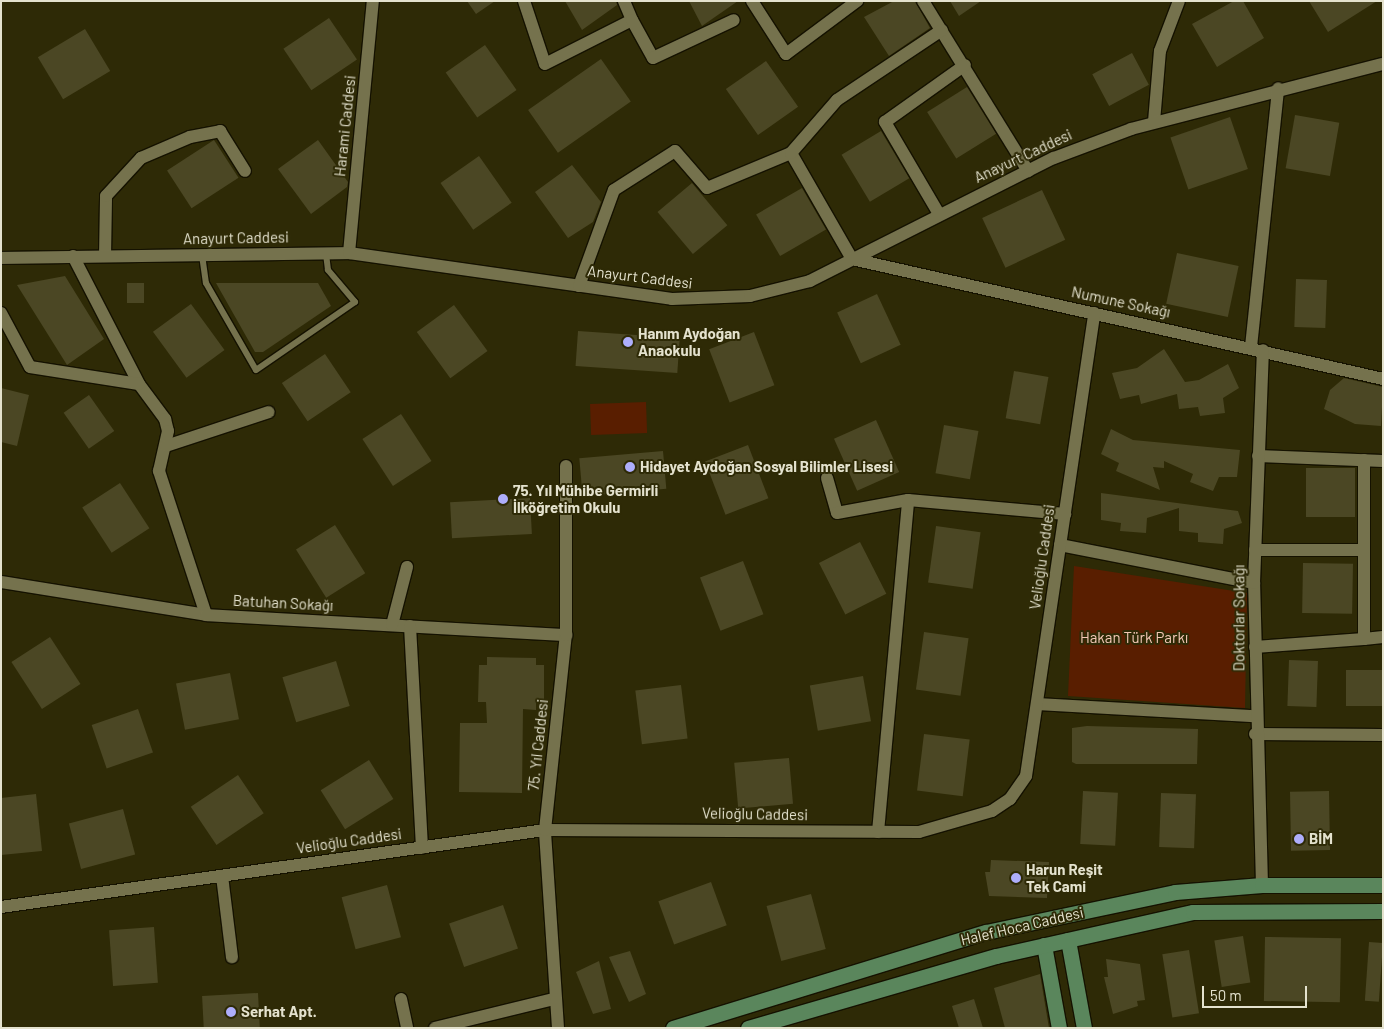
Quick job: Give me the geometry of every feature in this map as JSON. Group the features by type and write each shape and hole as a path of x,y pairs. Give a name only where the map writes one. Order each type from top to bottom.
{"main road":[{"name":"Halef Hoca Caddesi","path":"673,1028 986,932 1175,892 1262,885 1383,886"},
{"name":"Halef Hoca Caddesi","path":"748,1028 1044,946 1193,912 1383,911"},
{"path":"1068,940 1084,1028"},
{"path":"1044,946 1060,1028"}],"street":[{"name":"Harami Caddesi","path":"349,253 374,1"},
{"path":"524,1 546,64 632,20"},
{"path":"624,1 653,58 734,20"},
{"path":"752,1 786,54 857,1"},
{"path":"922,1 966,65 1028,171"},
{"path":"1154,122 1160,51 1179,1"},
{"path":"579,286 614,190 675,151 707,188 791,153 837,100 942,30"},
{"name":"Anayurt Caddesi","path":"1,258 349,253 672,300 728,299 790,287 852,259 1028,171 1154,122 1278,88 1383,64"},
{"path":"939,214 885,122 966,65"},
{"path":"1251,347 1278,88"},
{"path":"105,256 106,196 141,158 190,137 220,131 245,171"},
{"path":"791,153 852,259"},
{"path":"73,256 139,384 166,419 166,446 159,471 206,616"},
{"name":"Numune Sokağı","path":"852,259 1251,347 1383,379"},
{"path":"1,313 30,367 139,384"},
{"name":"Velioğlu Caddesi","path":"2,910 222,876 546,830 878,832 934,830 1001,806 1026,776 1094,313"},
{"name":"Doktorlar Sokağı","path":"1262,885 1255,734 1254,583 1264,350"},
{"path":"166,446 269,412"},
{"path":"1258,456 1383,461"},
{"path":"1364,460 1364,640"},
{"name":"75. Yıl Caddesi","path":"558,1028 554,999 546,830 566,635 566,466"},
{"path":"827,478 837,513 908,500 1065,514"},
{"path":"878,832 908,500"},
{"path":"1060,545 1254,583"},
{"path":"1255,550 1364,550"},
{"path":"392,625 407,567"},
{"name":"Batuhan Sokağı","path":"1,582 206,616 566,635"},
{"path":"410,626 422,848"},
{"path":"1255,647 1364,640 1383,637"},
{"path":"1037,704 1255,716"},
{"path":"1255,734 1383,735"},
{"path":"222,876 232,957"},
{"path":"401,999 407,1028"},
{"path":"435,1028 554,999"}],"lane":[{"path":"202,255 206,284 256,370 355,302 328,270 326,253"}],"green space":[{"path":"646,402 647,433 591,435 590,404"},
{"name":"Hakan Türk Parkı","path":"1074,566 1247,593 1245,708 1068,696"}],"building":[{"path":"467,1 495,1 476,14"},
{"path":"565,1 616,1 617,5 582,30"},
{"path":"689,1 738,1 702,26"},
{"path":"894,1 915,1 930,28 889,56 864,17"},
{"path":"950,1 981,1 959,16"},
{"path":"1234,1 1243,1 1264,38 1217,67 1192,24"},
{"path":"1309,1 1377,1 1328,32"},
{"path":"329,18 357,59 311,90 283,49"},
{"path":"85,29 110,71 63,99 38,57"},
{"path":"485,45 517,90 477,118 446,73"},
{"path":"1132,53 1149,85 1109,106 1092,74"},
{"path":"601,59 631,102 558,153 528,110"},
{"path":"766,61 798,107 758,135 726,89"},
{"path":"967,87 996,134 956,159 927,112"},
{"path":"1295,115 1339,123 1330,176 1286,168"},
{"path":"1230,117 1248,169 1188,190 1170,138"},
{"path":"881,131 909,178 870,202 842,155"},
{"path":"214,140 239,178 192,208 167,170"},
{"path":"318,140 348,182 347,187 311,214 278,169"},
{"path":"479,156 512,203 473,230 440,183"},
{"path":"572,165 601,202 593,222 568,238 535,192"},
{"path":"692,183 727,225 693,254 658,212"},
{"path":"802,188 826,230 780,256 756,214"},
{"path":"1042,190 1065,240 1005,268 982,218"},
{"path":"1177,253 1239,266 1228,317 1166,304"},
{"path":"65,276 104,339 67,365 17,285"},
{"path":"1296,279 1327,280 1325,328 1294,327"},
{"path":"127,283 144,283 144,303 127,303"},
{"path":"216,283 318,283 331,306 263,352 255,352"},
{"path":"877,294 901,345 861,363 837,313"},
{"path":"191,304 225,350 186,378 153,332"},
{"path":"454,305 488,351 450,378 417,332"},
{"path":"578,331 680,338 677,373 576,366"},
{"path":"754,332 774,385 730,402 709,349"},
{"path":"1164,349 1185,382 1199,380 1228,364 1239,388 1223,398 1225,413 1200,416 1198,407 1179,409 1177,394 1141,404 1139,395 1120,399 1112,373 1137,368"},
{"path":"325,354 351,392 308,421 282,383"},
{"path":"1014,371 1048,377 1040,424 1006,418"},
{"path":"1344,378 1383,387 1381,426 1355,424 1324,409 1330,390"},
{"path":"1,388 29,395 17,446 1,442"},
{"path":"89,395 114,431 89,449 64,413"},
{"path":"401,414 431,461 393,486 362,439"},
{"path":"876,420 899,472 857,491 834,439"},
{"path":"944,425 978,431 970,479 935,473"},
{"path":"1111,429 1133,440 1240,450 1237,477 1219,477 1213,491 1190,482 1193,474 1164,461 1164,468 1153,467 1160,490 1116,471 1119,463 1101,454"},
{"path":"748,445 768,498 725,515 705,461"},
{"path":"663,451 666,489 583,496 579,458"},
{"path":"1306,468 1355,468 1355,517 1306,517"},
{"path":"120,483 149,528 112,553 82,508"},
{"path":"1101,493 1238,511 1242,523 1224,529 1223,544 1198,542 1198,533 1179,531 1179,508 1147,518 1146,533 1120,531 1121,523 1101,520"},
{"path":"530,498 532,534 452,538 450,502"},
{"path":"335,525 365,573 326,598 296,549"},
{"path":"936,526 981,532 973,589 928,582"},
{"path":"860,542 886,594 845,615 819,563"},
{"path":"743,561 763,614 720,631 700,577"},
{"path":"1303,563 1353,564 1352,614 1302,613"},
{"path":"924,632 969,638 960,696 916,689"},
{"path":"50,637 80,684 42,709 11,662"},
{"path":"487,657 536,658 536,665 544,665 544,702 536,702 536,710 523,709 522,793 459,792 460,723 487,723 486,702 478,702 479,665 487,665"},
{"path":"1289,660 1318,661 1316,707 1287,706"},
{"path":"336,661 350,706 296,722 282,677"},
{"path":"1346,670 1383,670 1383,706 1346,706"},
{"path":"230,673 239,719 185,730 176,683"},
{"path":"863,676 871,721 818,731 810,685"},
{"path":"681,685 688,739 642,744 635,691"},
{"path":"138,709 153,752 107,768 92,725"},
{"path":"1087,726 1198,729 1197,764 1076,764 1072,762 1072,728"},
{"path":"924,734 970,740 963,796 917,791"},
{"path":"789,758 793,804 738,809 734,763"},
{"path":"369,760 393,799 345,829 321,790"},
{"path":"238,775 264,813 216,845 191,807"},
{"path":"1083,791 1118,793 1115,846 1080,844"},
{"path":"1329,791 1330,850 1291,851 1290,792"},
{"path":"1161,793 1196,794 1194,848 1159,847"},
{"path":"36,794 42,851 1,855 1,798"},
{"path":"123,809 135,854 81,869 69,823"},
{"name":"Harun Reşit Tek Cami","path":"991,860 1049,862 1047,898 989,896 985,872 990,872"},
{"path":"711,882 727,925 674,944 658,901"},
{"path":"387,885 401,937 356,949 342,897"},
{"path":"811,894 826,949 781,961 767,906"},
{"path":"503,905 518,948 464,967 449,924"},
{"path":"154,927 158,983 113,986 109,930"},
{"path":"1243,936 1250,982 1222,987 1214,941"},
{"path":"1265,937 1341,938 1340,1002 1264,1001"},
{"path":"1369,942 1383,943 1379,1002 1365,1001"},
{"path":"1189,950 1199,1013 1172,1017 1162,954"},
{"path":"630,951 646,994 629,1002 609,957"},
{"path":"1106,959 1140,964 1145,1000 1137,1001 1138,1006 1113,1014 1104,977 1108,977"},
{"path":"599,961 611,1009 593,1014 576,972"},
{"path":"1040,974 1049,1028 1005,1028 994,988"},
{"name":"Serhat Apt.","path":"258,993 260,1028 204,1028 202,996"},
{"path":"974,999 983,1028 959,1028 952,1006"}],"place":[{"name":"Hanım Aydoğan Anaokulu","path":"628,342"},
{"name":"Hidayet Aydoğan Sosyal Bilimler Lisesi","path":"630,467"},
{"name":"75. Yıl Mühibe Germirli İlköğretim Okulu","path":"503,499"},
{"name":"BİM","path":"1299,839"},
{"name":"Harun Reşit Tek Cami","path":"1016,878"},
{"name":"Serhat Apt.","path":"231,1012"}]}
